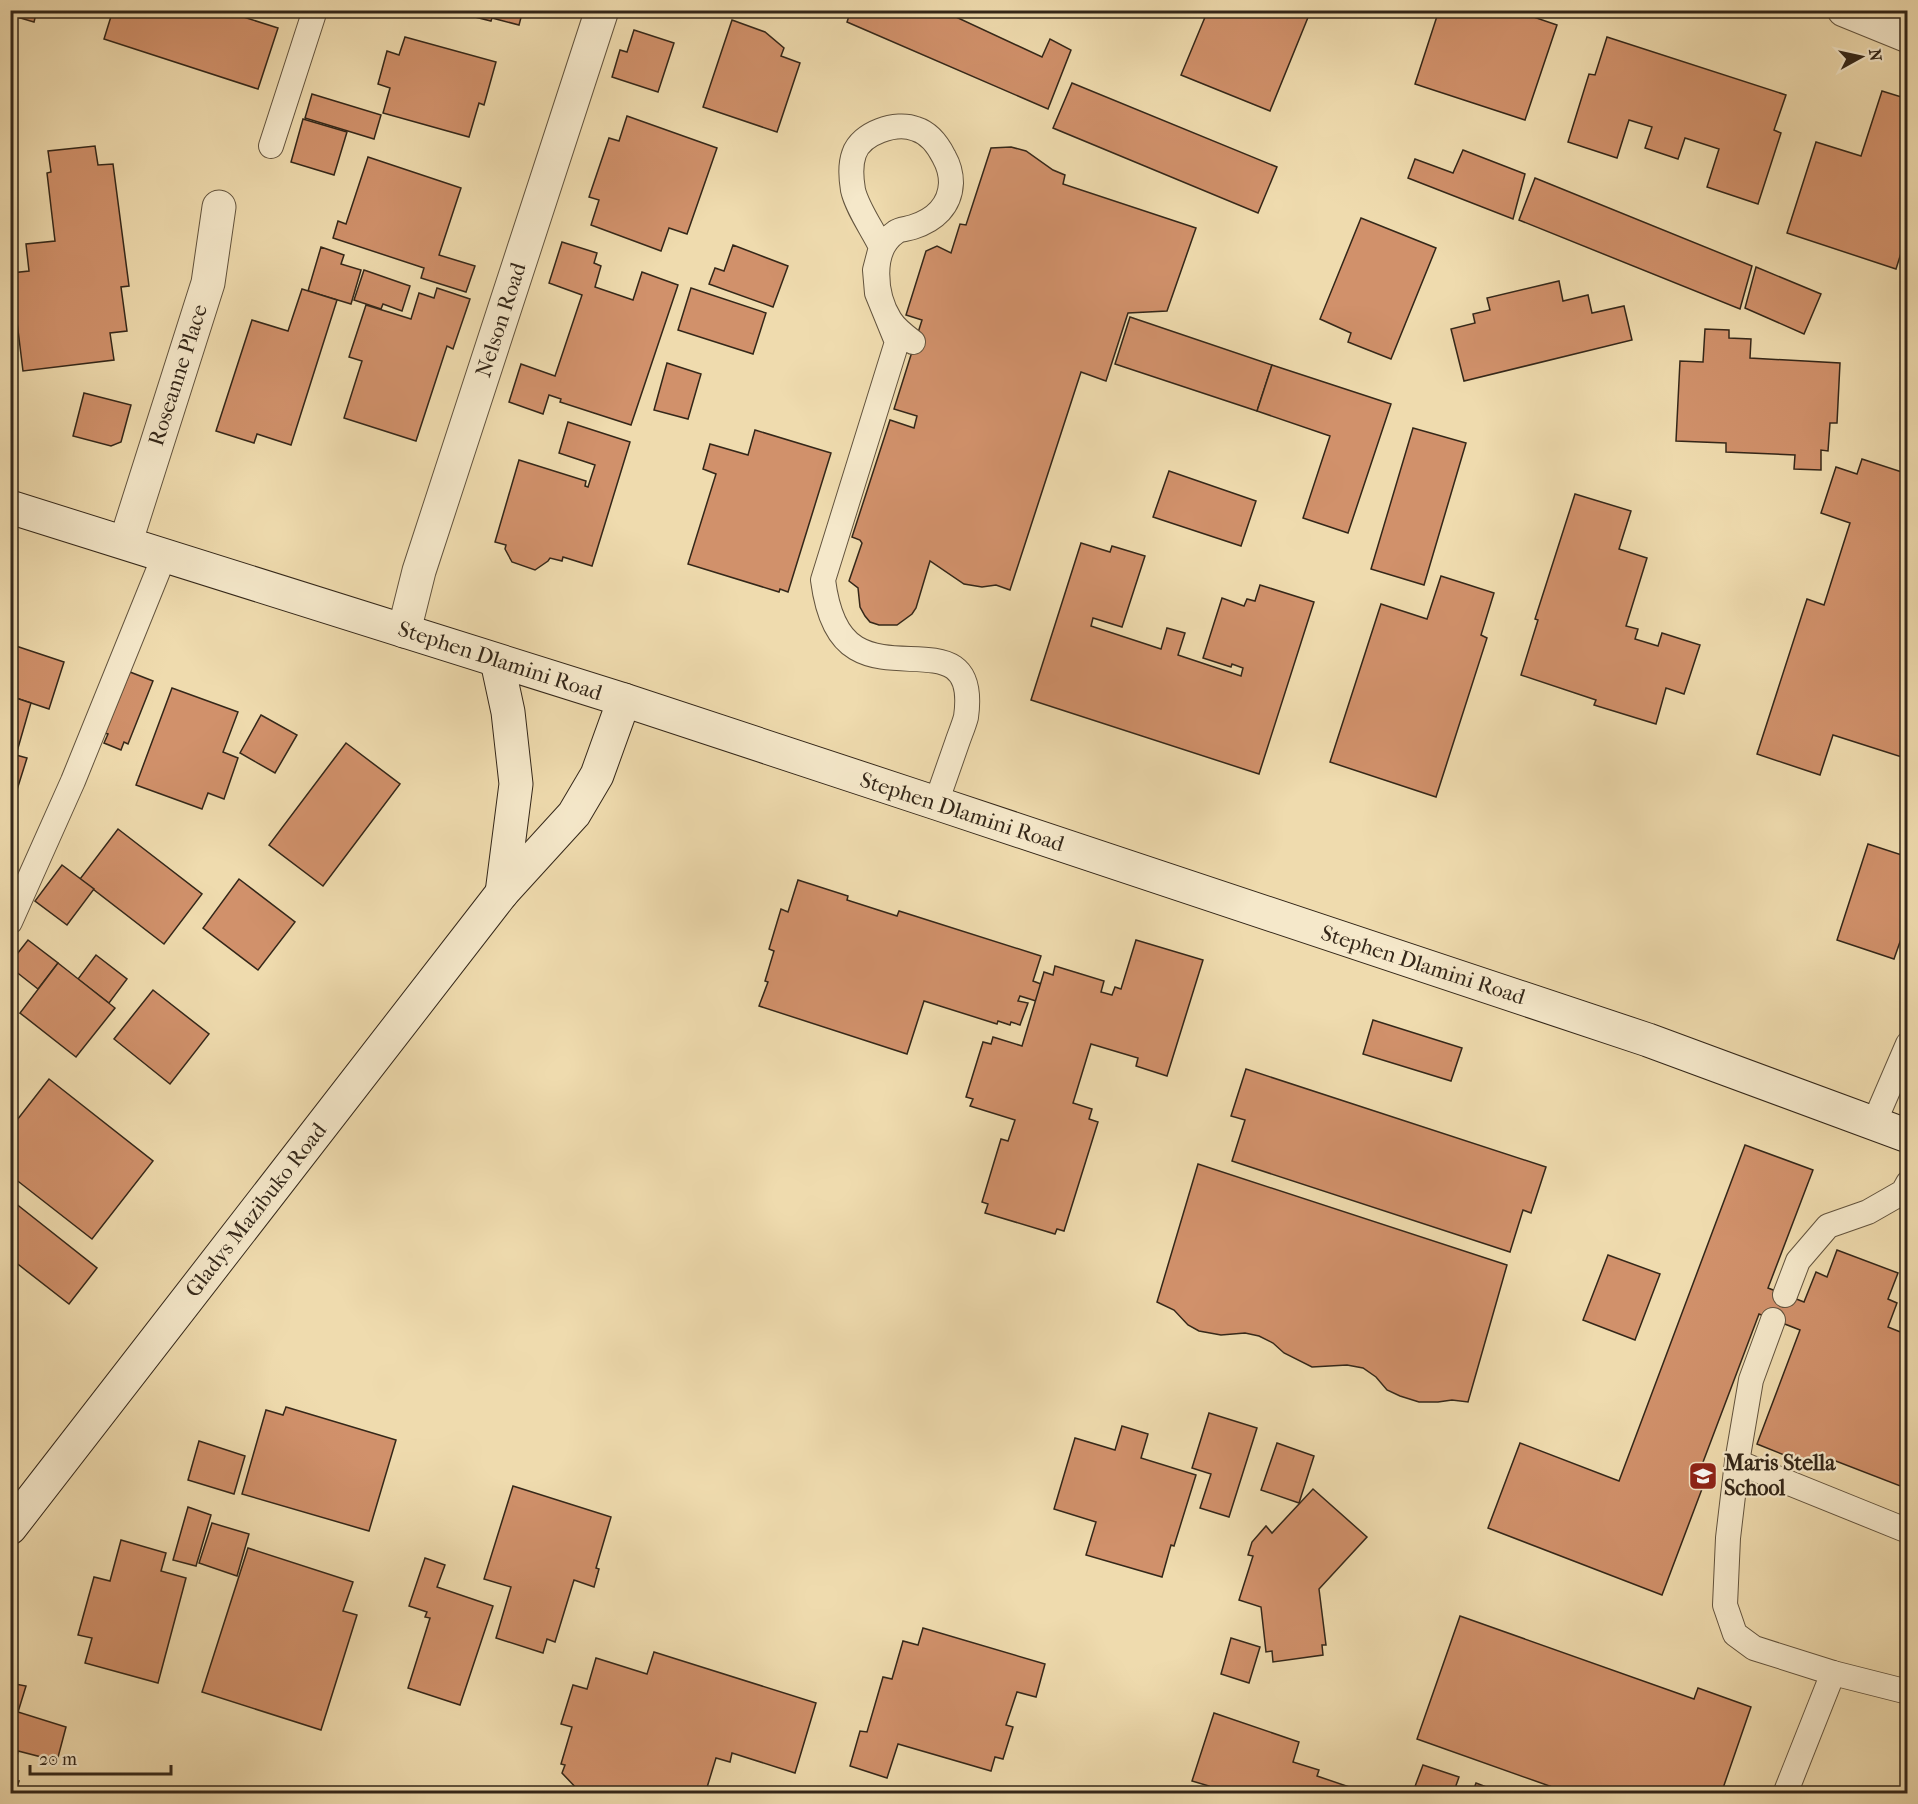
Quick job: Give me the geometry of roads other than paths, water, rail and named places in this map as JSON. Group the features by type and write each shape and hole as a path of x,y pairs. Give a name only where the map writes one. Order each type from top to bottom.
{"street":[{"name":"Nelson Road","path":"404,631 419,571 602,10"},
{"path":"1844,10 1908,36"},
{"name":"Roseanne Place","path":"126,542 208,283 219,207"},
{"name":"Stephen Dlamini Road","path":"10,507 624,700 936,803 1648,1040 1908,1136"},
{"path":"496,661 508,711 516,784 502,893"},
{"name":"Gladys Mazibuko Road","path":"10,1528 502,893 574,814 606,753 624,700"}],"lane":[{"path":"271,146 315,10"},
{"path":"913,342 891,322 885,311 879,293 880,254 886,241 897,231 937,217 949,198 951,180 940,149 931,138 915,128 891,127 876,131 862,142 854,153 851,170 854,192 881,247 875,270 877,293 897,342 823,580 826,601 838,630 853,647 868,654 892,658 941,661 956,667 964,678 967,694 966,718 936,803"},
{"path":"10,922 73,781 165,554"},
{"path":"1874,1124 1908,1044"},
{"path":"1785,1295 1798,1261 1828,1226 1868,1212 1903,1192 1908,1183"},
{"path":"1773,1320 1751,1380 1737,1462 1728,1538 1725,1605 1735,1634 1754,1648 1833,1673 1908,1692"},
{"path":"1737,1462 1908,1531"},
{"path":"1785,1794 1833,1673"}],"place":[{"name":"Maris Stella School","path":"1703,1476"}]}
